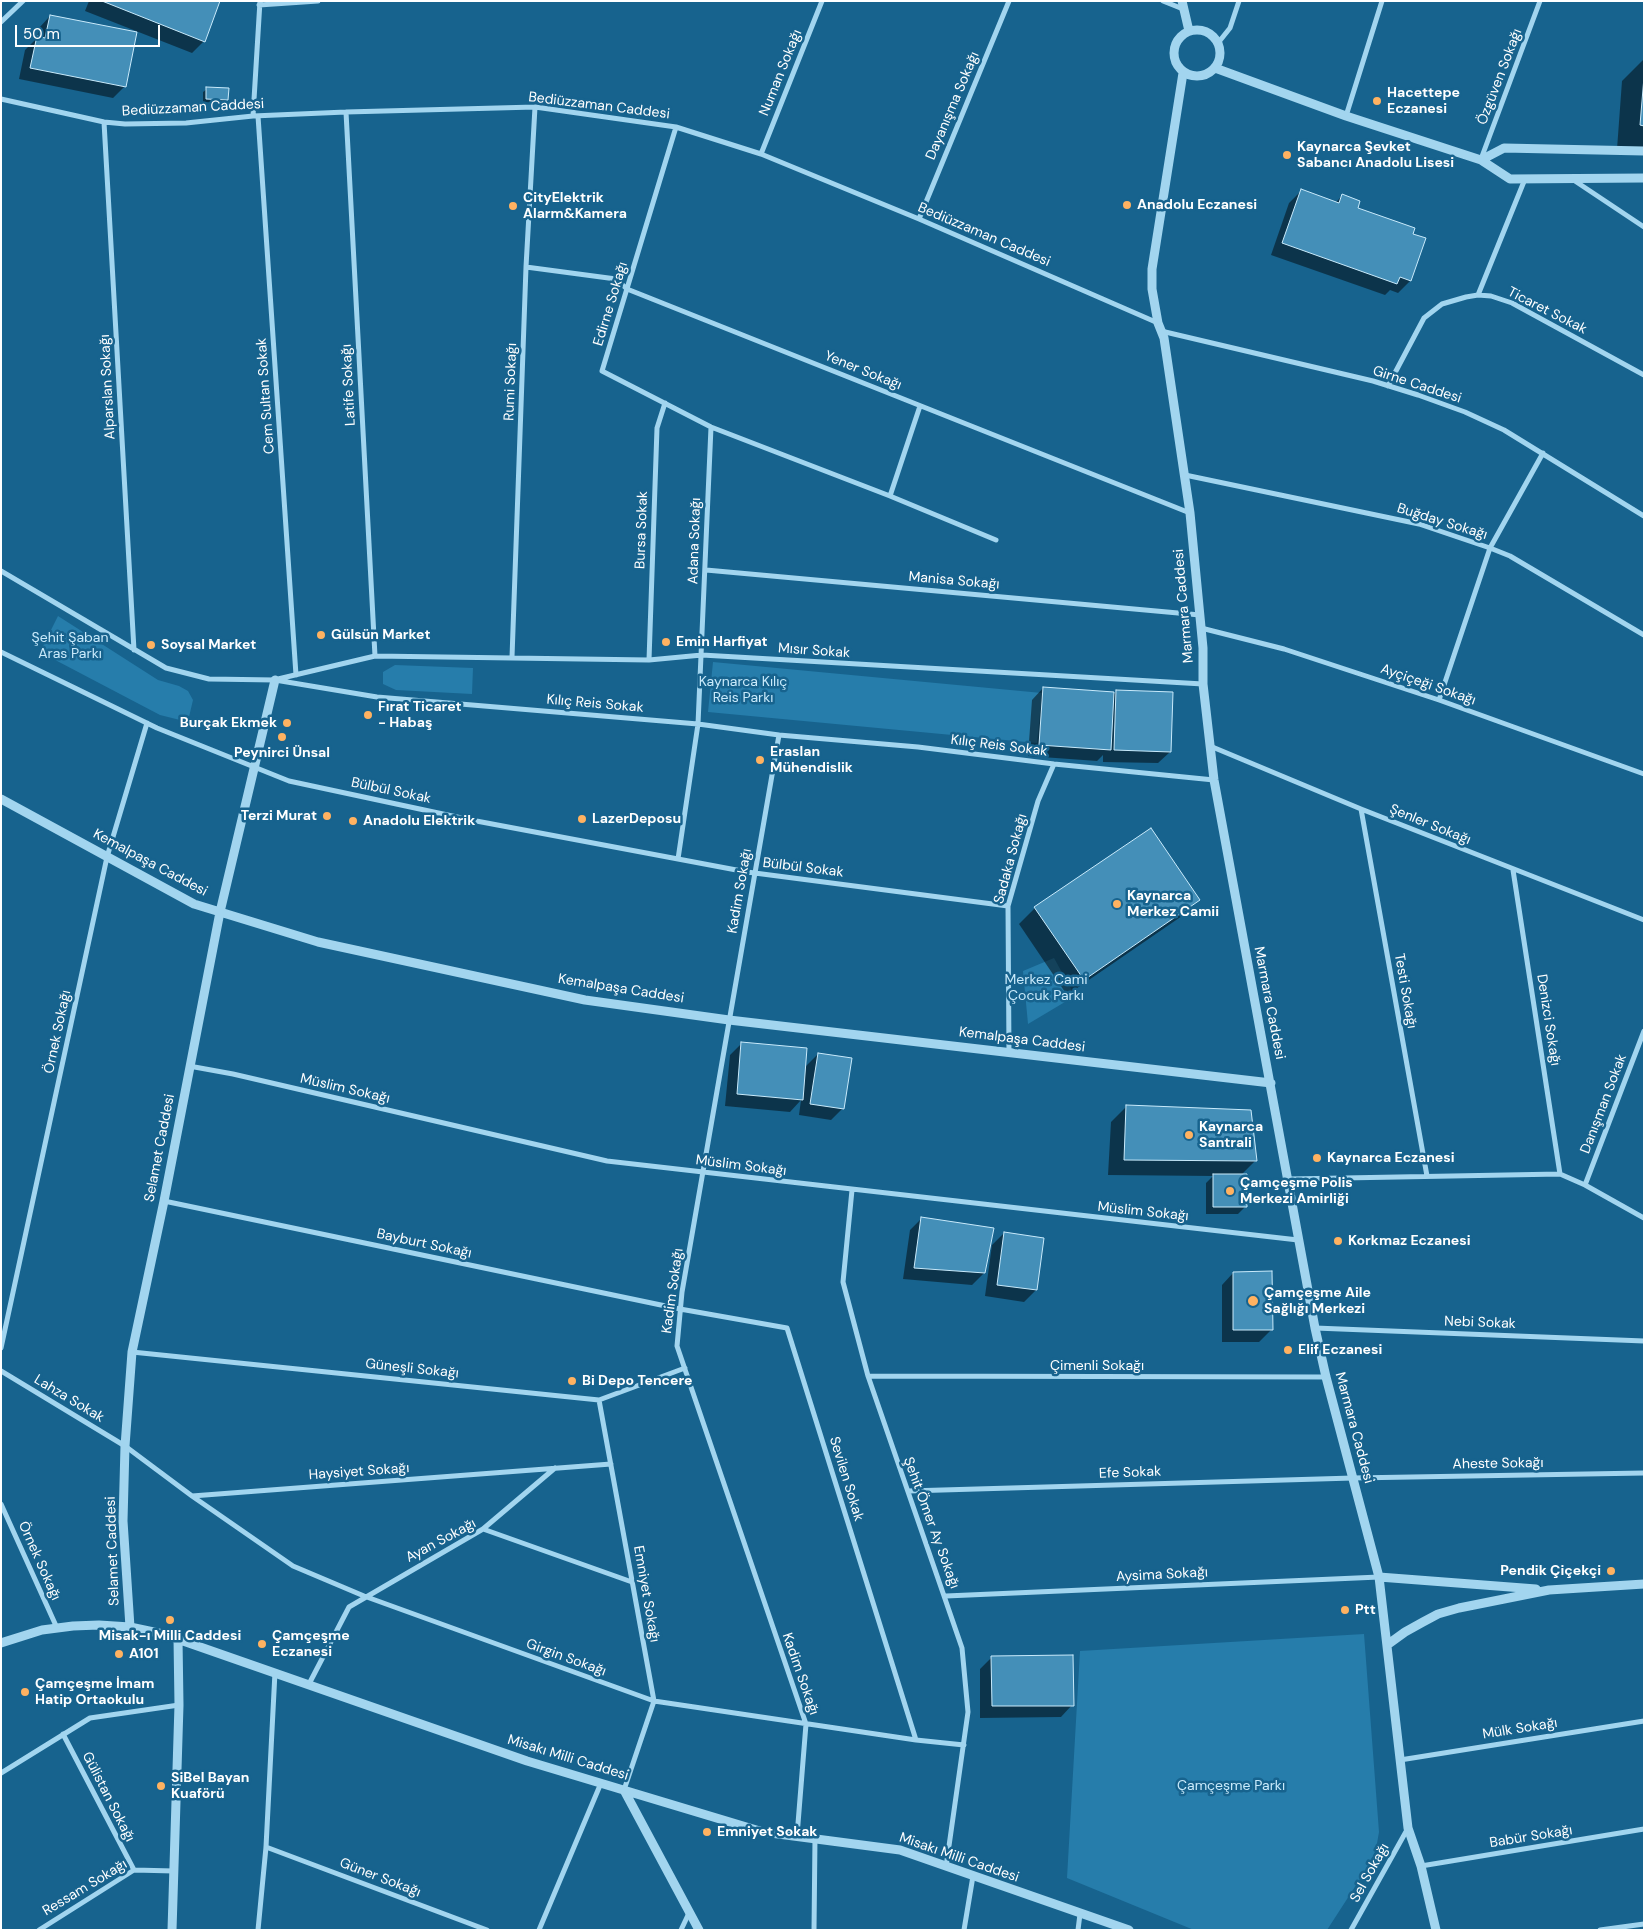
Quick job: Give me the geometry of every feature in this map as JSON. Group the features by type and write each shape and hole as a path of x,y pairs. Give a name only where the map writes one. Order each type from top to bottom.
{"street":[{"path":"1,22 23,1"},
{"path":"260,3 318,1"},
{"name":"Numan Sokağı","path":"761,154 822,1"},
{"name":"Dayanışma Sokağı","path":"918,219 1009,1"},
{"path":"1163,1 1183,5 1189,31"},
{"path":"1218,43 1230,28 1239,1"},
{"path":"1346,116 1382,1"},
{"name":"Özgüven Sokağı","path":"1480,160 1540,1"},
{"name":"Cem Sultan Sokak","path":"260,3 255,116 296,675"},
{"path":"1196,30 1209,33 1218,43 1221,56 1215,68 1204,76 1196,77 1183,72 1174,61 1175,46 1178,40 1189,31 1196,30"},
{"path":"1215,68 1346,116 1480,160 1510,178 1644,178"},
{"name":"Marmara Caddesi","path":"1183,72 1152,269 1152,289 1165,347 1190,513 1201,628 1203,684 1214,780 1315,1328 1378,1576 1408,1828 1421,1866 1436,1930"},
{"name":"Bediüzzaman Caddesi","path":"1,99 104,122 156,124 255,116 535,107 676,127 761,154 918,219 1160,327"},
{"name":"Rumi Sokağı","path":"512,658 526,267 535,107"},
{"name":"Latife Sokağı","path":"346,112 375,656"},
{"name":"Alparslan Sokağı","path":"104,122 134,650"},
{"name":"Edirne Sokağı","path":"676,127 602,371 711,427 890,496 996,540"},
{"path":"1480,160 1504,148 1644,151"},
{"path":"1478,295 1526,178"},
{"path":"1571,179 1644,227"},
{"name":"Yener Sokağı","path":"526,267 616,279 627,289 1190,513"},
{"name":"Ticaret Sokak","path":"1388,386 1424,318 1442,304 1478,295 1491,296 1512,303 1644,375"},
{"name":"Girne Caddesi","path":"1160,327 1388,386 1465,412 1504,430 1644,516"},
{"name":"Bursa Sokak","path":"649,660 657,428 664,403"},
{"path":"890,496 920,406"},
{"name":"Adana Sokağı","path":"678,859 698,724 711,427"},
{"path":"1439,700 1490,548 1543,454"},
{"name":"Buğday Sokağı","path":"1185,475 1419,524 1490,548 1510,556 1644,635"},
{"name":"Manisa Sokağı","path":"706,570 1200,615"},
{"name":"Kılıç Reis Sokak","path":"1,571 166,668 209,679 275,680 377,697 698,724 779,735 918,747 1054,764 1214,780"},
{"name":"Ayçiçeği Sokağı","path":"1201,628 1284,649 1439,700 1644,774"},
{"name":"Bülbül Sokak","path":"1,652 147,723 289,781 471,820 755,874 1008,906"},
{"name":"Mısır Sokak","path":"275,680 375,656 649,660 702,655 1203,684"},
{"name":"Selamet Caddesi","path":"130,1627 123,1521 125,1446 132,1352 164,1201 220,912 253,766 275,680"},
{"name":"Örnek Sokağı","path":"1,1348 107,856 147,723"},
{"name":"Kadim Sokağı","path":"779,735 680,1309 677,1346 806,1724 797,1836"},
{"name":"Şenler Sokağı","path":"1210,746 1513,870 1644,920"},
{"name":"Sadaka Sokağı","path":"1010,1053 1008,906 1038,801 1054,764"},
{"name":"Kemalpaşa Caddesi","path":"1,799 194,904 318,942 585,1000 729,1020 1271,1083"},
{"name":"Testi Sokağı","path":"1361,809 1427,1176"},
{"name":"Denizci Sokağı","path":"1513,870 1560,1174"},
{"name":"Danışman Sokak","path":"1585,1185 1642,1042 1644,1031"},
{"name":"Müslim Sokağı","path":"189,1066 233,1074 607,1161 1298,1240"},
{"path":"1289,1179 1560,1174 1585,1185 1644,1218"},
{"name":"Şehit Ömer Ay Sokağı","path":"852,1190 843,1282 868,1376 946,1596 962,1648 968,1712 946,1867"},
{"name":"Bayburt Sokağı","path":"164,1201 680,1309"},
{"name":"Sevilen Sokak","path":"680,1309 787,1328 916,1740"},
{"name":"Nebi Sokak","path":"1315,1328 1644,1341"},
{"name":"Güneşli Sokağı","path":"132,1352 599,1400 685,1368"},
{"name":"Lahza Sokak","path":"1,1371 125,1446"},
{"name":"Çimenli Sokağı","path":"868,1376 1326,1377"},
{"name":"Emniyet Sokağı","path":"599,1400 654,1701 624,1790"},
{"path":"125,1446 192,1496"},
{"name":"Haysiyet Sokağı","path":"192,1496 611,1464"},
{"path":"483,1529 555,1468"},
{"name":"Aheste Sokağı","path":"1353,1478 1644,1473"},
{"name":"Efe Sokak","path":"908,1491 1353,1478"},
{"name":"Girgin Sokağı","path":"192,1496 293,1566 364,1596 654,1701 964,1746"},
{"name":"Örnek Sokağı","path":"2,1506 57,1628"},
{"name":"Ayan Sokağı","path":"309,1684 349,1607 364,1596 483,1529 632,1582"},
{"path":"1378,1576 1549,1590"},
{"name":"Aysima Sokağı","path":"946,1596 1378,1576"},
{"path":"1387,1646 1405,1632 1438,1614 1459,1608 1549,1590 1644,1584"},
{"name":"Misakı Milli Caddesi","path":"1,1643 42,1630 99,1625 130,1627 178,1639 527,1761 763,1832 900,1850 1129,1930"},
{"path":"172,1930 179,1705 178,1639"},
{"path":"258,1930 266,1846 274,1672"},
{"path":"1,1773 90,1718 179,1705"},
{"name":"Mülk Sokağı","path":"1400,1760 1644,1721"},
{"name":"Gülistan Sokağı","path":"64,1734 134,1870"},
{"path":"539,1930 601,1783"},
{"path":"624,1790 699,1930"},
{"name":"Sel Sokağı","path":"1351,1930 1408,1828"},
{"name":"Babür Sokağı","path":"1421,1866 1644,1829"},
{"path":"814,1930 815,1838"},
{"name":"Güner Sokağı","path":"266,1846 487,1930"},
{"name":"Ressam Sokağı","path":"38,1930 134,1870 174,1871"},
{"path":"964,1930 973,1876"},
{"path":"680,1930 689,1912"},
{"path":"1078,1930 1080,1914"},
{"path":"1600,1930 1644,1924"}],"green space":[{"name":"Şehit Şaban Aras Parkı","path":"58,616 158,680 179,686 188,691 193,700 189,717 184,721 160,715 40,652"},
{"name":"Kaynarca Kılıç Reis Parkı","path":"713,662 1042,693 1037,743 708,712"},
{"path":"395,665 473,668 472,694 396,690 383,684 383,672"},
{"name":"Merkez Cami Çocuk Parkı","path":"1054,958 1075,996 1028,1024 1023,971"},
{"name":"Çamçeşme Parkı","path":"1364,1634 1379,1832 1371,1862 1327,1930 1194,1930 1067,1878 1080,1651"}],"building":[{"path":"102,1 220,1 205,42"},
{"path":"50,15 137,32 126,87 30,68 37,36 45,38"},
{"path":"1644,77 1644,126 1640,125"},
{"path":"206,87 229,88 228,100 206,99"},
{"path":"1301,189 1339,203 1342,194 1360,201 1358,208 1415,228 1413,234 1426,238 1411,281 1400,277 1397,284 1282,243"},
{"path":"1043,687 1114,692 1111,750 1039,745"},
{"path":"1116,690 1173,692 1171,752 1114,750"},
{"name":"Kaynarca Merkez Camii","path":"1151,828 1200,900 1084,980 1034,907"},
{"path":"741,1042 807,1048 803,1100 737,1094"},
{"path":"818,1053 852,1058 844,1109 810,1104"},
{"name":"Kaynarca Santrali","path":"1126,1105 1251,1110 1257,1161 1124,1160"},
{"name":"Çamçeşme Polis Merkezi Amirliği","path":"1213,1174 1247,1174 1247,1207 1213,1207"},
{"path":"921,1217 994,1228 985,1273 914,1268"},
{"path":"1004,1232 1044,1238 1037,1290 997,1285"},
{"name":"Çamçeşme Aile Sağlığı Merkezi","path":"1272,1271 1273,1330 1233,1330 1233,1272"},
{"path":"1073,1655 1074,1706 992,1706 991,1656"}],"place":[{"name":"Hacettepe Eczanesi","path":"1377,101"},
{"name":"Kaynarca Şevket Sabancı Anadolu Lisesi","path":"1287,155"},
{"name":"Anadolu Eczanesi","path":"1127,205"},
{"name":"CityElektrik Alarm&Kamera","path":"513,206"},
{"name":"Gülsün Market","path":"321,635"},
{"name":"Emin Harfiyat","path":"666,642"},
{"name":"Soysal Market","path":"151,645"},
{"name":"Fırat Ticaret - Habaş","path":"368,715"},
{"name":"Burçak Ekmek","path":"287,723"},
{"name":"Peynirci Ünsal","path":"282,737"},
{"name":"Eraslan Mühendislik","path":"760,760"},
{"name":"Terzi Murat","path":"327,816"},
{"name":"LazerDeposu","path":"582,819"},
{"name":"Anadolu Elektrik","path":"353,821"},
{"name":"Kaynarca Merkez Camii","path":"1117,904"},
{"name":"Kaynarca Santrali","path":"1189,1135"},
{"name":"Kaynarca Eczanesi","path":"1317,1158"},
{"name":"Çamçeşme Polis Merkezi Amirliği","path":"1230,1191"},
{"name":"Korkmaz Eczanesi","path":"1338,1241"},
{"name":"Çamçeşme Aile Sağlığı Merkezi","path":"1253,1301"},
{"name":"Elif Eczanesi","path":"1288,1350"},
{"name":"Bi Depo Tencere","path":"572,1381"},
{"name":"Pendik Çiçekçi","path":"1611,1571"},
{"name":"Ptt","path":"1345,1610"},
{"name":"Misak-ı Milli Caddesi","path":"170,1620"},
{"name":"Çamçeşme Eczanesi","path":"262,1644"},
{"name":"A101","path":"119,1654"},
{"name":"Çamçeşme İmam Hatip Ortaokulu","path":"25,1692"},
{"name":"SiBel Bayan Kuaförü","path":"161,1786"},
{"name":"Emniyet Sokak","path":"707,1832"}]}
